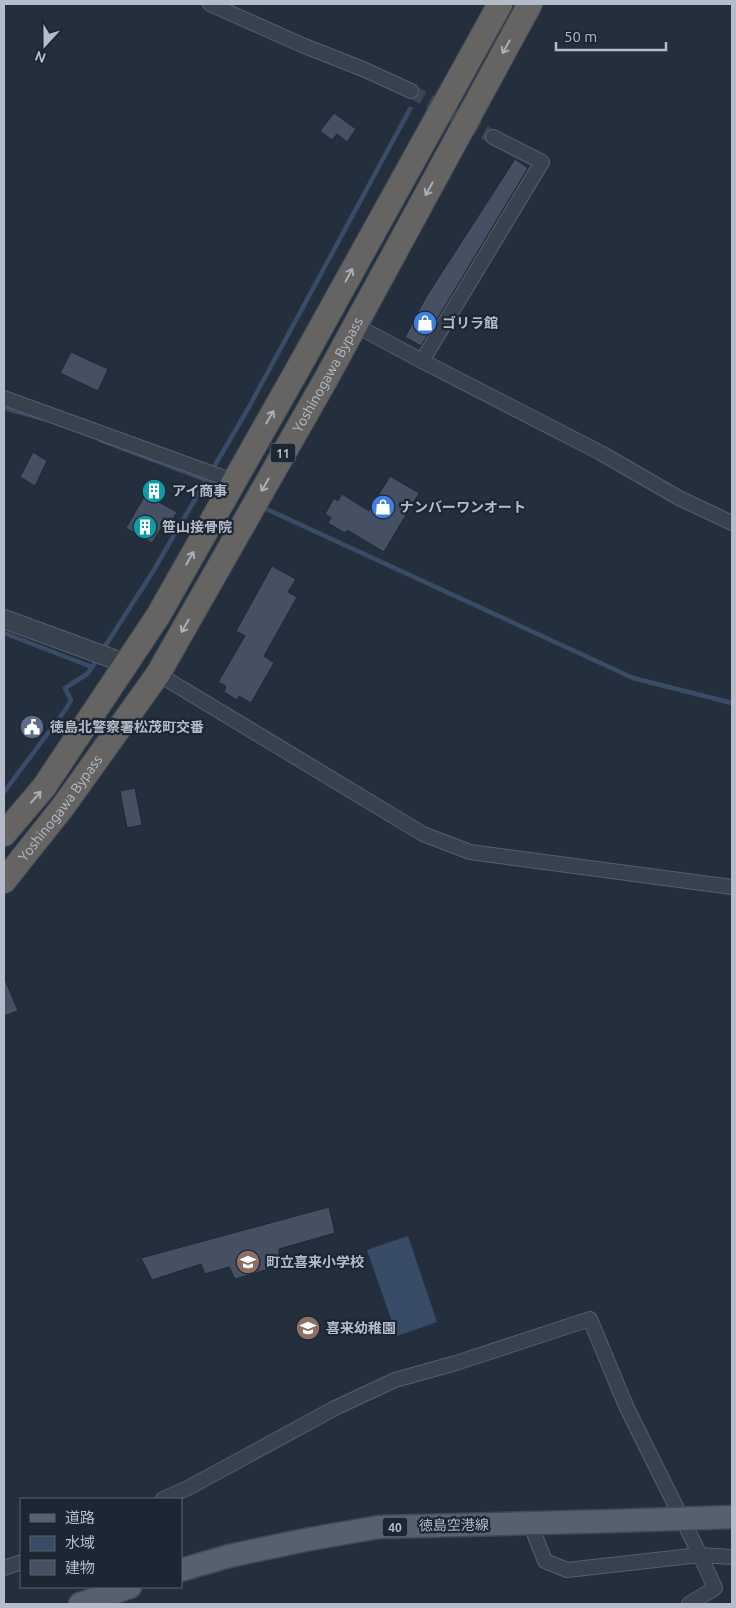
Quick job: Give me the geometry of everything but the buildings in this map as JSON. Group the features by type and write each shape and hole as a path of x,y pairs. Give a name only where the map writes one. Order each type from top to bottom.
{"highway":[{"name":"Yoshinogawa Bypass","path":"4,834 44,787 158,616 299,367 500,4"},
{"name":"Yoshinogawa Bypass","path":"4,881 68,800 158,674 355,325 530,4"}],"main road":[{"name":"徳島空港線","path":"182,1570 229,1556 379,1527 732,1517"},
{"path":"80,1604 127,1588"}],"street":[{"path":"210,4 411,91"},
{"path":"422,361 542,162 494,137"},
{"path":"355,325 601,453 679,498 732,523"},
{"path":"4,398 233,482"},
{"path":"4,619 127,664"},
{"path":"158,674 423,834 470,852 732,886"},
{"path":"165,1498 188,1488 335,1408 395,1380 456,1363 590,1319 626,1406 715,1588 689,1604"},
{"path":"530,1524 545,1561 567,1570 700,1555 732,1557"},
{"path":"4,1568 20,1562"}],"water":[{"path":"408,1236 437,1322 397,1336 367,1250"}],"waterway":[{"path":"211,472 249,407 410,109"},
{"path":"4,408 44,419"},
{"path":"100,440 223,488"},
{"path":"102,651 152,573 207,479"},
{"path":"262,507 633,678 732,703"},
{"path":"4,633 92,667 98,658"},
{"path":"4,792 66,709 71,700 65,688 87,674 93,666"}],"tunnel":[{"path":"411,91 493,137"}],"place":[{"name":"ゴリラ館","path":"425,323"},
{"name":"アイ商事","path":"154,491"},
{"name":"ナンバーワンオート","path":"383,507"},
{"name":"笹山接骨院","path":"145,527"},
{"name":"徳島北警察署松茂町交番","path":"32,727"},
{"name":"町立喜来小学校","path":"248,1262"},
{"name":"喜来幼稚園","path":"308,1328"}]}
